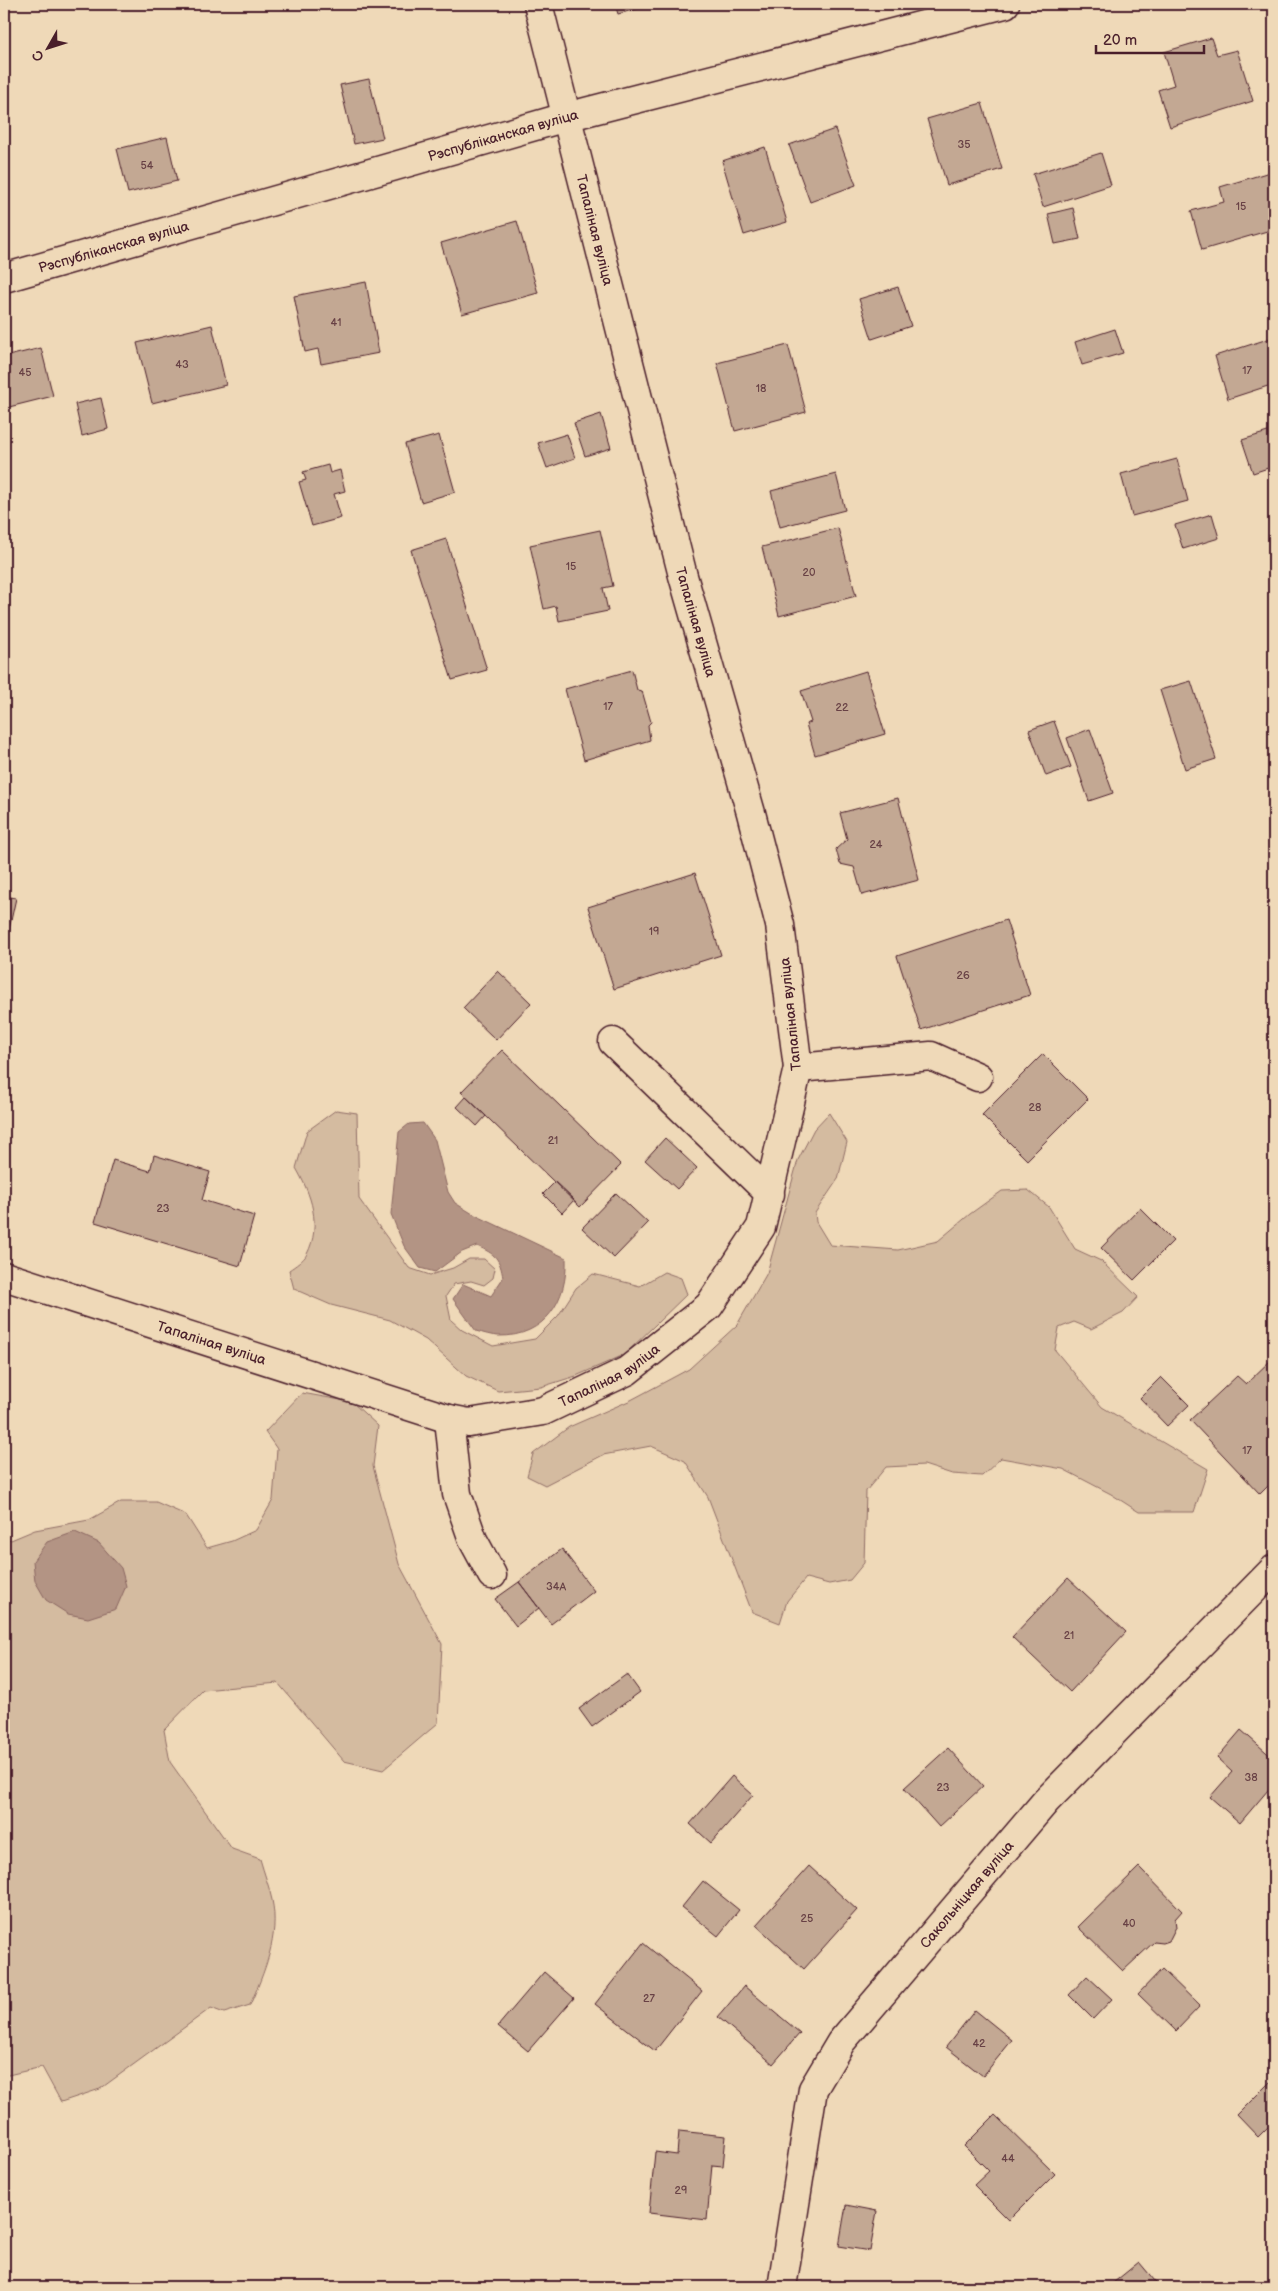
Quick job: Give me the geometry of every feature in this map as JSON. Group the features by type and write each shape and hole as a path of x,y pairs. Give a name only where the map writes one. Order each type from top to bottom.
{"street":[{"name":"Тапаліная вуліца","path":"4,1276 449,1419 468,1423 543,1411 627,1371 709,1306 761,1227 798,1068 780,925 751,813 683,576 538,4"},
{"name":"Рэспубліканская вуліца","path":"4,278 566,117 1005,4"},
{"path":"613,1042 770,1194"},
{"path":"798,1068 931,1056 978,1077"},
{"path":"449,1419 457,1494 473,1540 492,1574"},
{"name":"Сакольніцкая вуліца","path":"782,2287 812,2089 840,2042 1046,1801 1274,1568"}],"shaded area":[{"path":"336,1110 357,1113 359,1199 409,1268 430,1275 453,1268 469,1259 484,1259 495,1269 493,1278 484,1285 471,1281 454,1284 446,1296 451,1320 462,1330 493,1346 535,1339 558,1316 576,1288 593,1274 640,1286 664,1272 681,1278 687,1294 624,1355 576,1376 541,1387 498,1391 466,1376 426,1340 390,1320 331,1305 294,1289 289,1270 302,1261 307,1254 314,1232 313,1210 310,1199 296,1168 307,1131"},
{"path":"829,1113 847,1142 838,1179 815,1213 816,1222 830,1245 898,1250 938,1241 970,1214 1002,1191 1028,1190 1049,1207 1075,1249 1101,1261 1138,1297 1123,1313 1091,1329 1074,1322 1059,1328 1055,1350 1102,1407 1208,1469 1194,1512 1139,1512 1111,1494 1063,1469 1001,1458 982,1476 952,1474 924,1465 886,1467 866,1491 864,1563 850,1580 829,1584 806,1578 787,1601 780,1623 752,1612 708,1497 685,1461 651,1446 603,1455 545,1485 527,1476 533,1454 569,1427 631,1400 689,1369 737,1325 767,1273 798,1160 814,1129"},
{"path":"423,1123 435,1140 448,1192 455,1203 473,1214 566,1258 566,1273 558,1301 541,1323 529,1330 515,1335 499,1336 476,1331 453,1299 463,1284 491,1296 503,1278 498,1261 492,1254 477,1246 462,1252 435,1272 420,1268 404,1246 391,1214 399,1132 409,1124"},
{"path":"302,1393 352,1402 378,1426 373,1466 399,1564 442,1644 438,1723 383,1770 344,1761 278,1683 203,1690 164,1730 170,1762 232,1849 260,1859 271,1895 274,1914 272,1941 265,1967 250,2005 224,2013 211,2008 100,2089 61,2102 42,2067 4,2076 4,1537 11,1540 35,1530 89,1520 121,1502 156,1502 186,1515 207,1548 232,1541 256,1530 273,1500 277,1449 265,1432"},
{"path":"75,1532 99,1543 121,1568 126,1586 116,1609 88,1618 68,1614 46,1600 35,1581 33,1561 47,1542"}],"building":[{"path":"615,4 655,4 618,14"},
{"path":"1211,38 1217,55 1237,50 1253,101 1170,127 1158,90 1174,85 1164,52"},
{"path":"369,79 383,138 354,144 340,85"},
{"path":"982,103 1002,169 947,185 927,119"},
{"path":"835,129 856,185 810,202 789,145"},
{"path":"167,137 177,181 128,193 117,149"},
{"path":"765,147 787,222 744,235 722,161"},
{"path":"1101,153 1111,185 1043,207 1033,174"},
{"path":"1273,171 1274,229 1202,250 1191,211 1224,202 1220,187"},
{"path":"1073,208 1080,239 1055,244 1048,214"},
{"path":"517,221 538,293 462,314 441,243"},
{"path":"366,282 379,353 321,364 318,349 305,352 294,296"},
{"path":"898,287 911,326 872,339 859,299"},
{"path":"212,325 226,385 152,403 137,343"},
{"path":"1115,329 1123,353 1082,365 1075,342"},
{"path":"1274,337 1274,384 1228,399 1215,356"},
{"path":"788,345 806,412 735,431 717,363"},
{"path":"41,348 53,396 9,407 4,386 4,357"},
{"path":"101,398 108,429 82,436 75,404"},
{"path":"601,414 611,448 585,456 574,423"},
{"path":"1274,430 1274,466 1253,473 1242,440"},
{"path":"567,434 575,458 547,468 538,443"},
{"path":"439,435 455,492 421,502 405,444"},
{"path":"1177,459 1188,501 1132,516 1121,474"},
{"path":"328,465 330,473 340,470 345,491 334,494 341,518 312,526 299,482 306,480 303,472"},
{"path":"836,474 845,510 780,527 771,491"},
{"path":"1212,514 1219,538 1183,549 1175,525"},
{"path":"838,528 856,596 779,616 762,547"},
{"path":"600,530 613,586 603,588 608,611 559,621 556,606 544,609 530,545"},
{"path":"446,539 487,670 452,680 411,550"},
{"path":"632,670 637,690 642,691 651,722 648,725 650,740 584,760 565,689"},
{"path":"866,671 885,734 815,755 806,724 811,722 801,691"},
{"path":"1191,681 1216,759 1185,769 1160,690"},
{"path":"1054,721 1071,767 1046,776 1029,730"},
{"path":"1090,729 1113,793 1089,801 1067,738"},
{"path":"898,798 919,880 862,895 854,867 840,864 836,849 847,839 840,813"},
{"path":"695,873 721,955 614,989 588,907"},
{"path":"4,896 16,898 6,943 4,942"},
{"path":"1006,920 1030,995 921,1030 897,956"},
{"path":"498,971 531,1003 496,1040 463,1008"},
{"path":"502,1050 621,1165 580,1207 461,1092"},
{"path":"1043,1054 1088,1099 1027,1160 982,1115"},
{"path":"466,1097 486,1116 477,1126 457,1107"},
{"path":"665,1138 697,1168 677,1189 645,1160"},
{"path":"154,1155 210,1172 202,1200 254,1216 240,1266 95,1222 113,1160 150,1171"},
{"path":"555,1182 574,1200 562,1213 543,1194"},
{"path":"616,1193 648,1223 614,1258 582,1228"},
{"path":"1140,1208 1173,1241 1134,1280 1101,1248"},
{"path":"1274,1357 1274,1480 1260,1494 1190,1420 1237,1376 1246,1384"},
{"path":"1161,1377 1189,1405 1167,1426 1140,1398"},
{"path":"562,1549 594,1591 551,1624 519,1582"},
{"path":"1068,1578 1126,1632 1070,1692 1012,1637"},
{"path":"519,1582 539,1608 516,1626 495,1599"},
{"path":"627,1674 640,1692 592,1727 579,1709"},
{"path":"1241,1730 1274,1759 1274,1783 1240,1823 1210,1797 1232,1772 1217,1758"},
{"path":"948,1748 983,1786 939,1827 904,1788"},
{"path":"732,1776 753,1795 711,1843 690,1824"},
{"path":"809,1866 857,1910 804,1969 756,1925"},
{"path":"1139,1867 1182,1911 1175,1919 1176,1927 1169,1941 1163,1943 1154,1942 1123,1971 1078,1927"},
{"path":"703,1881 739,1910 718,1936 682,1907"},
{"path":"643,1943 702,1991 655,2051 595,2004"},
{"path":"1162,1969 1200,2006 1176,2031 1138,1994"},
{"path":"544,1972 574,1998 528,2051 498,2026"},
{"path":"1087,1976 1112,1999 1093,2019 1069,1995"},
{"path":"744,1986 800,2033 773,2064 718,2017"},
{"path":"975,2010 1012,2040 983,2076 946,2047"},
{"path":"1274,2078 1274,2121 1258,2137 1237,2115"},
{"path":"995,2115 1055,2174 1009,2220 974,2185 989,2171 964,2146"},
{"path":"679,2131 726,2136 723,2166 712,2165 707,2220 649,2213 655,2152 677,2155"},
{"path":"846,2205 877,2211 870,2251 839,2246"},
{"path":"1139,2262 1160,2287 1117,2287 1113,2283"}]}
